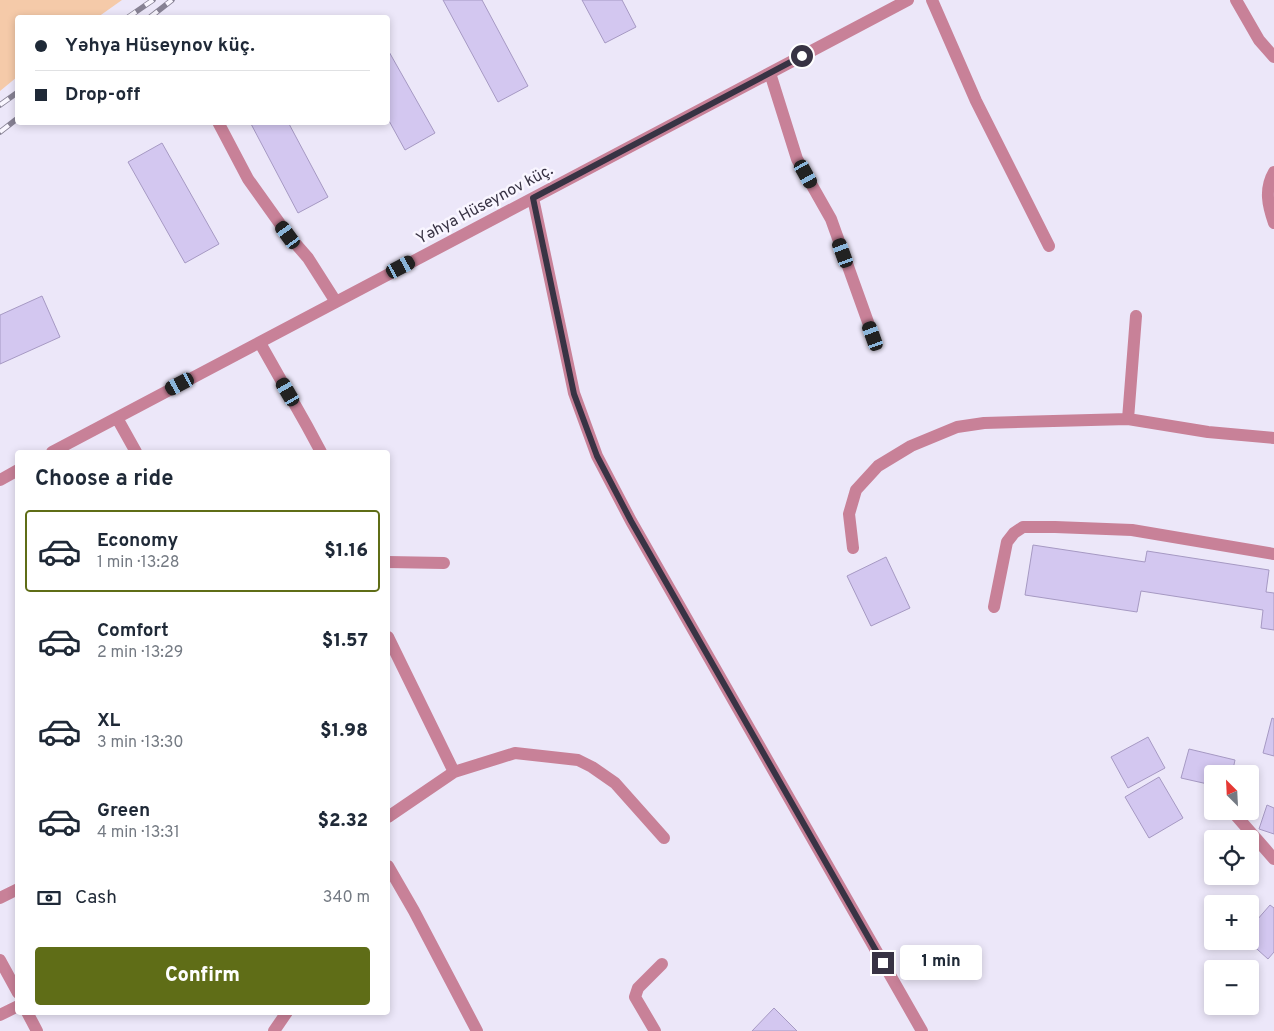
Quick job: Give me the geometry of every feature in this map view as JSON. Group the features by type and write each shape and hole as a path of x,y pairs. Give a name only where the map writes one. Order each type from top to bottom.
{"street":[{"name":"Yəhya Hüseynov küç.","path":"56,450 908,0"},
{"path":"932,0 976,101 1049,246"},
{"path":"1236,0 1259,40 1274,57"},
{"path":"770,73 797,158 831,219 873,336"},
{"path":"220,125 248,179 288,235 308,258 336,302"},
{"path":"1274,172 1268,182 1268,205 1274,223"},
{"path":"533,198 574,394 597,456 636,530 922,1031"},
{"path":"1128,419 1136,316"},
{"path":"260,343 319,450"},
{"path":"117,418 135,450"},
{"path":"853,548 848,514 856,490 878,466 911,446 957,427 984,423 1128,419 1208,432 1274,438"},
{"path":"0,480 15,472"},
{"path":"994,607 1007,542 1022,527 1132,530 1274,554"},
{"path":"390,562 444,563"},
{"path":"390,641 454,772"},
{"path":"390,817 454,772 515,753 578,760 592,767 615,783 664,838"},
{"path":"1240,820 1274,859"},
{"path":"390,869 477,1031"},
{"path":"0,898 15,890"},
{"path":"0,960 15,988"},
{"path":"655,1031 635,997 638,988 662,964"},
{"path":"0,1015 15,1008"},
{"path":"29,1015 37,1031"},
{"path":"274,1031 285,1015"}],"shaded area":[{"path":"0,0 122,0 101,15 15,15 15,79 0,91"}],"building":[{"path":"443,0 482,0 528,86 498,102"},
{"path":"582,0 622,0 636,27 605,43"},
{"path":"390,54 435,133 405,150 390,123"},
{"path":"252,125 290,125 328,197 298,213"},
{"path":"162,143 219,244 185,263 128,162"},
{"path":"42,296 60,337 0,364 0,315"},
{"path":"1033,545 1145,562 1147,551 1269,570 1266,592 1274,593 1274,630 1261,628 1263,610 1141,591 1137,612 1025,595"},
{"path":"886,557 910,608 871,626 847,576"},
{"path":"1272,718 1274,719 1274,756 1263,753"},
{"path":"1148,737 1165,768 1128,788 1111,757"},
{"path":"1189,749 1235,760 1234,765 1204,765 1204,783 1181,778"},
{"path":"1159,777 1183,818 1149,838 1125,797"},
{"path":"1267,805 1274,808 1274,834 1259,829"},
{"path":"1270,905 1274,908 1274,952 1268,959 1258,950 1259,918"},
{"path":"774,1008 797,1031 752,1031"}],"railway":[{"path":"131,15 153,0"},
{"path":"153,15 172,0"},
{"path":"0,105 15,94"},
{"path":"0,132 15,120"}],"route":[{"path":"802,56 533,198 574,394 597,456 631,521 883,963"}]}
